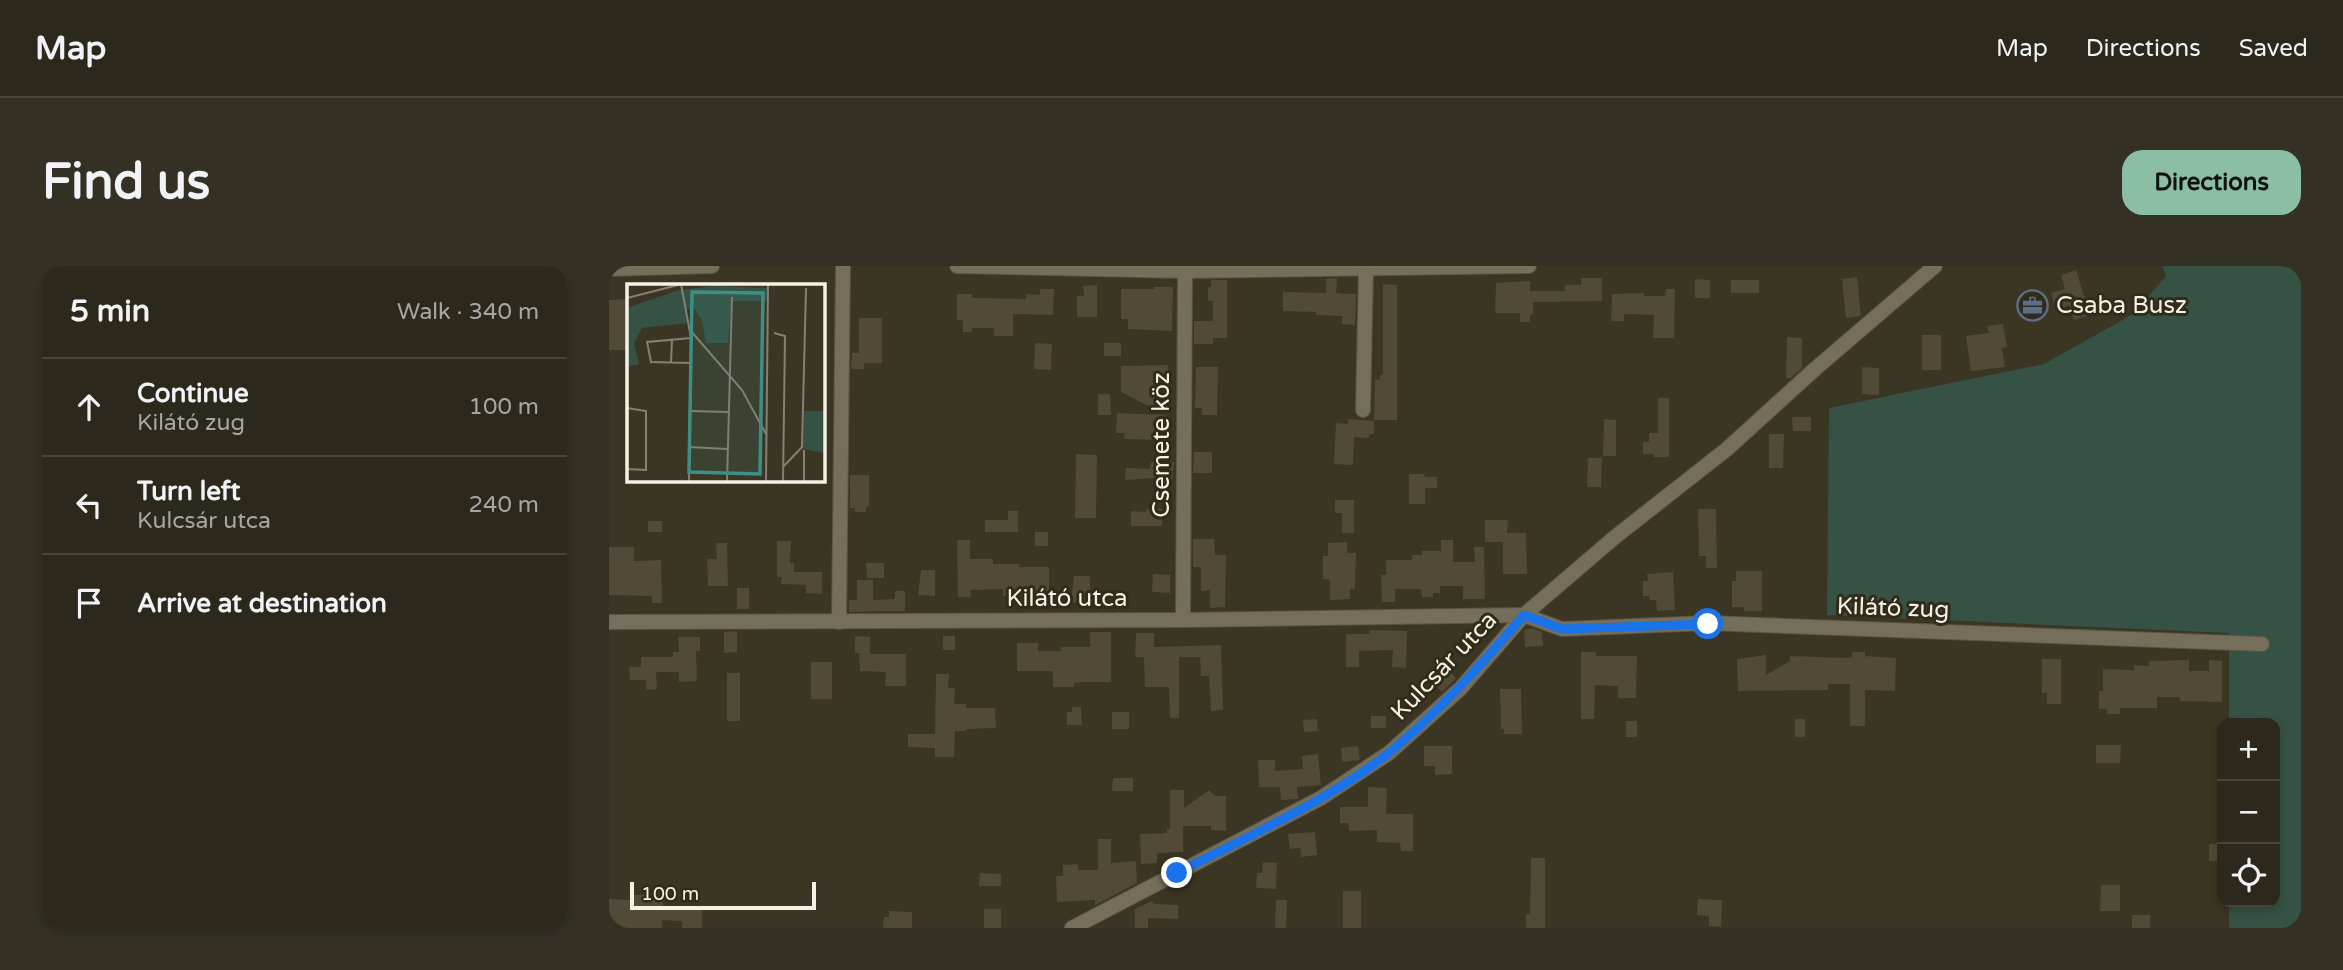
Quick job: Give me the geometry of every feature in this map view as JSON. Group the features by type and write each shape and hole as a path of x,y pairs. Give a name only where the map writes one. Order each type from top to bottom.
{"street":[{"path":"609,269 712,266"},
{"path":"839,622 843,266"},
{"path":"957,266 1185,271 1529,266"},
{"name":"Kulcsár utca","path":"1072,928 1321,798 1389,753 1461,688 1524,615 1615,537 1727,449 1935,266"},
{"path":"1363,410 1366,269"},
{"name":"Csemete köz","path":"1183,620 1185,271"},
{"name":"Kilátó utca","path":"609,622 1183,620 1524,615"},
{"name":"Kilátó zug","path":"1524,615 1562,629 1708,624 2262,644"}],"green space":[{"path":"2162,266 2301,266 2301,928 2229,928 2229,907 2280,907 2280,718 2229,718 2229,633 1827,615 1829,408 2044,364 2133,314 2166,276"}],"building":[{"path":"2076,270 2090,315 2074,320 2069,305 2056,310 2051,293 2065,289 2061,275"},
{"path":"1857,277 1861,316 1846,318 1842,279"},
{"path":"1337,278 1336,293 1356,294 1355,325 1342,324 1342,316 1283,311 1283,292 1326,293 1326,279"},
{"path":"1581,278 1602,278 1602,301 1533,302 1530,322 1520,322 1520,313 1495,313 1496,283 1530,281 1530,291 1565,291 1565,285 1581,285"},
{"path":"1695,279 1710,280 1710,298 1695,298"},
{"path":"1211,280 1227,280 1227,338 1213,338 1213,344 1194,344 1194,321 1213,321 1213,301 1208,301"},
{"path":"1731,280 1759,280 1759,293 1731,293"},
{"path":"1383,284 1397,285 1397,420 1374,420 1375,379 1380,380 1380,375 1383,375"},
{"path":"1097,285 1097,317 1077,317 1077,296 1084,296 1083,286"},
{"path":"1173,287 1172,331 1128,329 1128,319 1121,319 1121,289"},
{"path":"1040,289 1054,289 1053,315 1013,314 1013,336 994,336 994,328 972,328 972,332 963,332 963,320 957,320 957,294 972,294 972,298 1026,299 1026,294 1040,295"},
{"path":"1666,289 1675,289 1674,338 1653,338 1654,315 1624,314 1624,321 1611,321 1612,294 1644,293 1644,296 1665,296"},
{"path":"627,299 627,350 609,350 609,300"},
{"path":"859,318 882,318 882,363 864,363 864,369 851,369 852,353 859,353"},
{"path":"2003,324 2007,347 2002,348 2005,367 1971,371 1966,336 1989,333 1987,326"},
{"path":"1922,335 1941,335 1941,370 1922,370"},
{"path":"1787,337 1802,338 1802,368 1791,378 1786,378"},
{"path":"1035,343 1052,344 1051,370 1034,369"},
{"path":"1104,343 1121,343 1121,356 1104,356"},
{"path":"1168,365 1168,386 1161,386 1162,413 1121,392 1121,366"},
{"path":"1196,367 1218,367 1217,415 1202,415 1202,408 1195,408"},
{"path":"1862,367 1879,368 1879,395 1862,394"},
{"path":"1098,394 1110,394 1111,415 1098,415"},
{"path":"1658,398 1669,398 1669,457 1643,454 1643,442 1649,442 1649,433 1658,433"},
{"path":"1117,413 1165,415 1165,440 1124,439 1125,433 1116,433"},
{"path":"1792,417 1811,417 1811,431 1793,431"},
{"path":"1348,419 1374,421 1374,434 1369,434 1369,438 1354,437 1353,465 1334,464 1336,423 1348,424"},
{"path":"1604,419 1616,420 1616,456 1603,456"},
{"path":"1769,434 1784,434 1783,468 1769,468"},
{"path":"1194,452 1212,452 1212,473 1193,473"},
{"path":"1076,454 1097,455 1096,518 1075,518"},
{"path":"1588,458 1602,458 1601,487 1587,487"},
{"path":"1151,462 1174,462 1172,483 1154,483 1154,478 1125,480 1126,468 1150,469"},
{"path":"1409,474 1437,477 1437,488 1425,488 1425,504 1409,504"},
{"path":"850,475 869,475 869,507 866,507 866,512 855,512 855,508 850,508"},
{"path":"1335,500 1354,500 1354,533 1342,533 1342,513 1335,513"},
{"path":"1146,509 1162,509 1162,526 1131,526 1131,511 1146,512"},
{"path":"1698,509 1716,509 1717,568 1706,568 1706,556 1699,556"},
{"path":"1008,511 1018,511 1018,532 985,532 985,520 1008,520"},
{"path":"1485,520 1508,520 1507,533 1526,533 1527,574 1503,574 1503,542 1485,542"},
{"path":"648,521 662,521 662,532 648,532"},
{"path":"1035,532 1048,532 1048,546 1035,546"},
{"path":"1193,539 1214,539 1215,555 1226,555 1225,607 1210,608 1210,590 1201,591 1201,567 1193,567"},
{"path":"957,540 970,540 970,559 993,559 993,564 1019,564 1019,567 1049,567 1049,595 1003,596 1003,589 970,590 971,597 958,597"},
{"path":"1441,540 1453,540 1453,562 1475,562 1474,547 1484,547 1485,599 1463,599 1463,586 1440,586 1440,593 1433,593 1433,597 1422,597 1421,589 1395,589 1395,602 1382,602 1381,575 1386,575 1386,560 1412,560 1412,555 1422,555 1422,551 1441,551"},
{"path":"777,541 791,541 790,563 794,563 794,572 822,572 822,594 806,593 806,585 781,584 782,577 777,577"},
{"path":"1347,542 1347,553 1356,553 1355,589 1350,589 1350,599 1330,600 1329,579 1323,579 1323,556 1328,556 1328,543"},
{"path":"716,543 727,543 728,586 708,586 707,559 717,559"},
{"path":"609,547 634,547 634,561 661,560 662,603 652,603 652,596 609,595"},
{"path":"866,563 884,563 884,578 867,578"},
{"path":"921,570 935,570 935,596 918,595"},
{"path":"1736,571 1762,571 1762,611 1744,611 1743,607 1732,607 1732,581 1736,581"},
{"path":"1673,572 1675,610 1657,611 1656,600 1643,596 1643,581 1648,581 1647,574"},
{"path":"1153,574 1170,575 1170,593 1152,592"},
{"path":"1074,576 1090,576 1090,600 1071,603"},
{"path":"857,580 873,580 873,600 895,599 895,591 905,591 905,611 849,612 849,600 857,600"},
{"path":"737,588 749,588 749,609 737,609"},
{"path":"1532,628 1542,632 1543,646 1525,647 1524,630"},
{"path":"1369,630 1407,631 1406,668 1392,667 1393,650 1359,651 1359,667 1346,667 1346,634 1370,634"},
{"path":"737,631 737,652 724,653 724,632"},
{"path":"1090,632 1111,632 1111,682 1081,682 1074,683 1074,687 1053,687 1053,672 1017,671 1017,643 1038,643 1038,651 1061,651 1061,647 1090,647"},
{"path":"1136,633 1154,633 1154,647 1221,645 1223,710 1211,711 1209,676 1201,676 1200,657 1179,657 1179,718 1170,718 1169,687 1145,687 1144,657 1135,657"},
{"path":"855,636 870,637 870,654 906,654 906,686 885,686 886,672 860,671 859,653 855,653"},
{"path":"943,636 955,636 955,650 943,650"},
{"path":"678,637 700,637 700,651 696,651 697,681 679,682 679,672 656,672 657,689 646,690 646,680 630,680 629,667 641,667 641,657 673,657 673,652 679,652"},
{"path":"1581,652 1596,652 1596,656 1637,656 1636,698 1618,698 1618,686 1595,685 1594,719 1581,719"},
{"path":"1852,652 1865,652 1865,656 1896,658 1895,691 1865,690 1865,726 1850,726 1850,684 1828,684 1828,690 1738,691 1737,659 1766,655 1766,675 1790,661 1790,656 1846,658 1852,657"},
{"path":"2042,659 2061,659 2061,704 2047,704 2047,693 2042,693"},
{"path":"2189,660 2189,671 2209,671 2209,660 2222,661 2222,702 2180,701 2180,697 2157,697 2157,708 2120,708 2120,714 2107,714 2107,709 2099,709 2099,691 2103,691 2103,669 2134,670 2134,665 2149,666 2149,661"},
{"path":"811,662 832,662 832,699 811,699"},
{"path":"1443,664 1456,678 1442,692 1428,678"},
{"path":"727,673 740,673 740,721 727,721"},
{"path":"936,674 949,674 948,688 955,688 954,704 966,704 966,708 995,708 996,728 955,731 954,757 935,757 935,748 908,747 908,734 935,734"},
{"path":"1500,689 1521,689 1522,734 1504,734 1504,729 1501,729"},
{"path":"1072,707 1081,707 1082,725 1067,725 1067,712 1072,712"},
{"path":"1112,712 1129,712 1129,729 1112,729"},
{"path":"1371,716 1386,716 1386,728 1371,728"},
{"path":"1317,719 1318,731 1304,732 1303,720"},
{"path":"1795,719 1805,719 1805,737 1795,737"},
{"path":"1626,721 1637,721 1637,737 1626,737"},
{"path":"2096,745 2121,745 2120,763 2096,763"},
{"path":"1358,746 1360,760 1342,762 1341,748"},
{"path":"1424,746 1452,746 1452,774 1435,775 1435,766 1424,766"},
{"path":"1318,754 1321,785 1297,787 1298,799 1281,800 1280,787 1259,787 1258,760 1275,760 1275,771 1303,769 1302,756"},
{"path":"1113,778 1133,778 1133,791 1112,791"},
{"path":"1368,787 1387,788 1386,814 1413,814 1413,851 1401,851 1400,843 1377,842 1377,830 1349,831 1348,823 1340,823 1340,807 1368,807"},
{"path":"1170,790 1184,790 1184,808 1209,790 1215,796 1226,796 1226,831 1211,830 1211,826 1183,826 1183,852 1157,853 1157,863 1141,864 1140,834 1167,833 1167,829 1170,829"},
{"path":"1315,832 1317,855 1301,857 1300,848 1290,849 1288,834"},
{"path":"1098,839 1111,839 1111,863 1136,861 1137,883 1095,905 1095,900 1057,902 1056,876 1063,876 1063,865 1078,864 1078,870 1098,870"},
{"path":"2217,843 2217,861 2209,861 2209,844"},
{"path":"1531,858 1545,858 1545,928 1526,928 1526,914 1530,914"},
{"path":"1263,862 1277,863 1276,889 1256,888 1257,873 1262,873"},
{"path":"980,873 1001,874 1001,886 979,886"},
{"path":"2101,885 2120,885 2120,911 2100,911"},
{"path":"1343,891 1361,891 1361,928 1343,928"},
{"path":"630,895 663,895 663,906 702,906 702,928 682,928 682,921 662,920 662,928 609,928 609,899 630,900"},
{"path":"1698,899 1722,900 1721,927 1709,926 1709,916 1697,915"},
{"path":"1276,900 1287,900 1286,928 1275,928"},
{"path":"1152,901 1154,904 1178,905 1178,919 1148,918 1148,928 1135,928 1135,909"},
{"path":"984,909 1001,909 1001,928 984,928"},
{"path":"889,911 912,912 912,928 883,928 884,917 889,917"},
{"path":"2132,915 2150,915 2150,928 2132,928"}],"place":[{"name":"Csaba Busz","path":"2033,305"}],"route":[{"path":"1177,873 1321,798 1389,753 1461,688 1524,615 1562,629 1708,624"}]}
